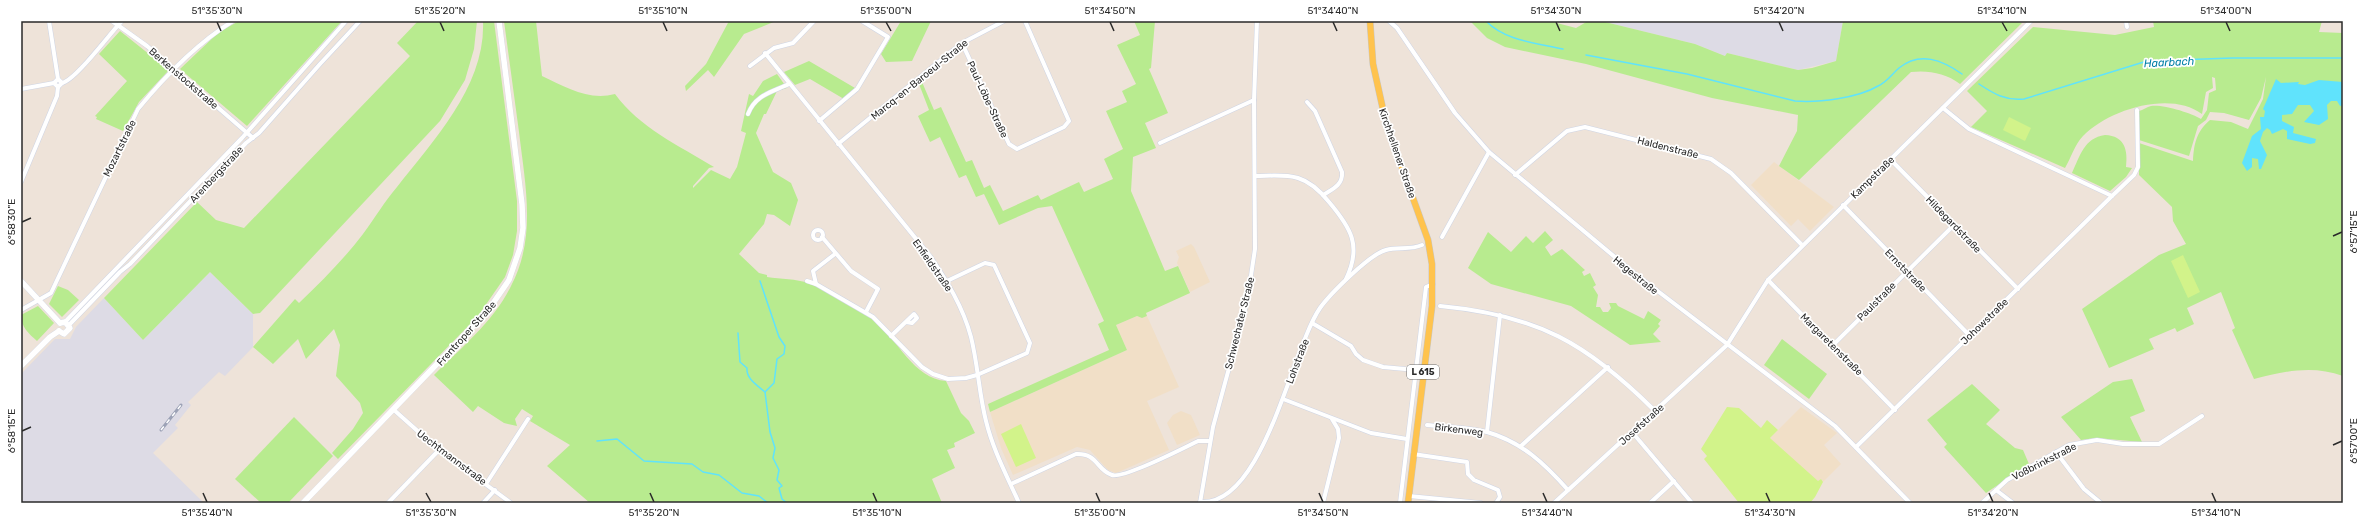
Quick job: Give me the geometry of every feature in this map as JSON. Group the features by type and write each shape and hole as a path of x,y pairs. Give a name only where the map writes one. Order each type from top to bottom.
{"main road":[{"name":"Frentroper Straße","path":"304,503 487,312 509,280 518,254 523,228 522,204 499,21"},
{"name":"Kirchhellener Straße","path":"1370,21 1373,64 1382,108 1428,240 1433,284 1408,503"},
{"path":"21,281 39,300 65,323 57,328 58,331"},
{"name":"Arenbergstraße","path":"21,366 58,331 67,333 65,323"}],"street":[{"path":"49,21 58,79 62,83"},
{"name":"Berkenstockstraße","path":"112,21 174,69 253,138"},
{"path":"21,182 57,96 58,87 62,83 70,80 78,72 122,21"},
{"name":"Mozartstraße","path":"21,310 51,293 138,109 174,69 203,42 232,21"},
{"name":"Arenbergstraße","path":"65,323 247,132 346,21"},
{"name":"Arenbergstraße","path":"65,323 253,138 360,21"},
{"path":"750,66 774,48 793,43 814,21"},
{"path":"819,121 856,89 888,37 862,21"},
{"name":"Marcq-en-Baroeul-Straße","path":"838,144 962,44 984,30 1004,21"},
{"name":"Paul-Löbe-Straße","path":"962,44 1009,144 1017,149 1064,128 1069,121 1025,21"},
{"name":"Schwechater Straße","path":"1200,503 1210,441 1250,284 1256,228 1254,100 1257,21"},
{"name":"Hegestraße","path":"1389,21 1397,28 1455,113 1489,152 1634,273 1835,426 1910,503"},
{"name":"Kampstraße","path":"1727,345 1768,280 2031,21"},
{"path":"2126,21 2127,27"},
{"name":"Enfieldstraße","path":"765,54 947,281 971,336 987,423 1019,503"},
{"path":"21,89 54,83 58,79"},
{"path":"54,83 58,87"},
{"path":"748,114 752,103 758,98 789,84"},
{"path":"1160,142 1254,100"},
{"path":"1308,102 1315,111 1342,172 1342,178 1338,185 1323,195"},
{"path":"1943,108 1969,129 2112,196"},
{"name":"Johowstraße","path":"1856,447 2134,175 2138,167 2137,110"},
{"name":"Haldenstraße","path":"1515,175 1567,131 1576,128 1585,127 1691,152 1712,159 1731,173 1802,245"},
{"path":"1442,237 1489,152"},
{"name":"Hildegardstraße","path":"1890,159 2018,289"},
{"path":"1255,176 1284,176 1299,178 1311,184 1323,195 1346,222 1353,242 1352,266 1345,281"},
{"name":"Ernststraße","path":"1843,206 1969,335"},
{"name":"Paulstraße","path":"1833,345 1954,224"},
{"path":"822,237 851,271 878,288 866,312"},
{"name":"Lohstraße","path":"1200,503 1217,501 1229,492 1246,474 1254,462 1283,399 1312,323 1321,307 1345,281 1379,253 1422,245"},
{"path":"816,284 813,271 835,254"},
{"path":"807,281 816,284 866,312 922,367 933,374 948,379 977,375 1026,354 1030,343 994,265 985,264 947,281"},
{"name":"Margaretenstraße","path":"1768,280 1895,410"},
{"path":"1400,503 1426,287 1433,284"},
{"path":"1440,306 1500,315 1531,324 1563,338 1608,367 1655,411"},
{"path":"1486,432 1500,315"},
{"path":"891,336 906,322"},
{"path":"1312,323 1351,346 1356,354 1363,360 1382,367 1416,370"},
{"name":"Josefstraße","path":"1554,503 1727,345"},
{"path":"1521,446 1608,367"},
{"path":"1283,399 1331,419 1371,433 1407,439"},
{"name":"Uechtmannstraße","path":"394,410 439,450 496,490 511,503"},
{"name":"Voßbrinkstraße","path":"1982,503 2007,480 2056,452 2083,441 2159,444 2202,416"},
{"path":"486,484 528,419"},
{"path":"1323,503 1339,438 1338,429 1331,419"},
{"name":"Birkenweg","path":"1427,425 1486,432 1521,446 1547,466 1568,490"},
{"path":"1632,432 1692,503"},
{"path":"1011,484 1076,454 1085,454 1092,457 1107,473 1121,476 1198,441 1210,441"},
{"path":"388,503 439,450"},
{"path":"2056,452 2084,490 2101,503"},
{"path":"1413,454 1467,462 1468,474 1474,480 1498,490 1500,497 1496,503"},
{"path":"1650,503 1674,481"},
{"path":"483,503 496,490"},
{"path":"1996,490 2013,503"},
{"path":"1409,496 1481,503"}],"shaded area":[{"path":"1601,21 1843,21 1836,61 1798,70 1727,53 1725,56 1695,44"},
{"path":"1774,162 1834,207 1810,231 1798,219 1791,226 1751,185"},
{"path":"1191,244 1194,247 1210,282 1190,292 1177,263 1179,257 1176,251"},
{"path":"210,272 253,314 253,347 225,376 219,372 188,402 191,405 175,425 178,428 153,453 204,503 21,503 21,374 55,339 70,339 76,327 104,298 143,340"},
{"path":"1137,316 1142,318 1147,316 1179,387 1147,401 1169,450 1116,473 1108,470 1090,450 1077,447 1013,475 1001,448 990,412 1127,350 1116,325"},
{"path":"1801,407 1837,433 1824,445 1841,464 1823,482 1821,479 1818,481 1806,472 1770,438"},
{"path":"1181,411 1191,415 1200,435 1177,445 1167,423 1173,415"}],"green space":[{"path":"239,21 342,21 247,126 180,69 219,32"},
{"path":"418,21 477,21 474,49 465,80 440,121 260,313 253,314 210,272 143,340 104,298 197,202 216,220 244,228 410,56 397,43"},
{"path":"483,21 494,21 517,201 517,231 513,255 505,277 478,316 338,459 332,453 353,429 363,413 360,403 336,376 340,345 334,329 306,359 298,339 273,364 253,347 295,299 299,303 348,252 441,131 467,89 476,67 482,45"},
{"path":"504,21 536,21 542,76 577,92 596,96 615,94 636,117 660,135 714,167 709,168 693,186 693,188 711,170 730,179 737,167 746,133 741,131 749,94 753,96 763,81 777,74 787,88 777,91 766,114 764,114 756,133 773,172 791,183 798,200 790,226 774,215 767,214 764,224 739,254 759,273 767,275 767,277 809,283 844,299 875,321 915,366 935,379 946,381 961,413 969,421 975,433 954,443 955,447 947,450 955,468 932,479 942,503 590,503 547,466 570,445 530,421 533,416 522,409 515,419 517,426 504,423 478,406 473,412 434,375 476,334 496,311 511,286 519,267 524,249 527,229 526,191"},
{"path":"729,21 776,21 744,34 714,77 708,70 686,91 685,86 706,64"},
{"path":"901,21 931,21 912,61 886,62 881,54"},
{"path":"1134,21 1155,21 1151,68 1149,69 1168,113 1145,123 1156,148 1133,157 1131,191 1165,271 1178,266 1190,293 1146,313 1147,316 1142,318 1137,316 1116,325 1127,350 990,412 988,404 1109,350 1098,324 1104,321 1052,206 1038,208 999,225 984,194 976,197 966,175 959,178 940,137 930,142 918,116 929,110 919,84 922,82 934,110 941,107 966,162 972,160 984,188 990,185 1003,211 1038,195 1041,200 1079,182 1084,192 1113,179 1104,159 1123,149 1106,111 1127,102 1122,91 1136,84 1117,45 1140,35"},
{"path":"1470,21 1549,21 1576,28 1588,21 1601,21 1695,44 1725,56 1727,53 1798,70 1812,68 1836,61 1843,21 2012,21 2022,23 1960,84 1949,77 1937,73 1924,71 1911,72 1799,180 1779,166 1797,131 1798,115 1712,98 1586,64 1505,47 1487,38"},
{"path":"2153,21 2322,21 2319,32 2343,33 2343,376 2321,371 2299,370 2254,379 2232,330 2235,328 2221,292 2187,308 2194,324 2177,332 2175,328 2149,339 2154,349 2109,368 2082,309 2159,255 2186,244 2173,221 2172,207 2139,175 2139,143 2193,161 2194,149 2199,134 2210,120 2231,122 2248,129 2263,99 2266,77 2261,98 2249,120 2224,113 2210,112 2206,120 2198,126 2189,156 2139,140 2139,111 2151,106 2162,106 2184,112 2201,119 2207,110 2209,93 2216,90 2215,78 2212,77 2213,88 2206,92 2202,114 2189,107 2173,104 2140,106 2123,111 2108,118 2083,136 2075,147 2065,168 1971,127 1987,111 1967,91 2033,27 2115,35 2154,27"},
{"path":"120,31 169,70 139,102 123,131 96,119 97,117 95,116 127,81 99,54"},
{"path":"809,61 855,88 844,99 810,79 795,85 784,72"},
{"path":"2009,117 2031,128 2025,141 2003,130"},
{"path":"2105,135 2112,136 2121,141 2126,150 2126,167 2132,168 2126,177 2110,191 2072,173 2080,154 2087,144 2098,137"},
{"path":"1545,231 1553,240 1545,247 1551,256 1562,249 1585,270 1582,272 1584,276 1590,273 1596,285 1593,287 1598,295 1596,307 1600,307 1603,312 1608,312 1611,308 1609,303 1616,303 1618,306 1644,319 1648,311 1661,320 1658,324 1660,326 1653,334 1661,342 1630,345 1571,306 1491,284 1468,268 1488,232 1511,252 1526,236 1533,243"},
{"path":"2183,255 2200,292 2188,298 2171,261"},
{"path":"58,286 68,290 79,300 62,317 49,304"},
{"path":"38,306 54,323 37,341 24,327 21,315"},
{"path":"1782,339 1827,374 1809,399 1764,365"},
{"path":"2132,379 2145,411 2130,417 2142,442 2096,438 2081,440 2061,417 2113,382"},
{"path":"1972,384 2000,410 1986,424 2015,448 2023,450 2029,464 1986,493 1944,447 1947,444 1927,420"},
{"path":"1727,407 1739,408 1761,428 1767,420 1778,430 1770,438 1818,481 1821,479 1823,482 1810,503 1739,503 1704,459 1707,456 1701,449"},
{"path":"294,417 333,456 288,503 261,503 235,479"},
{"path":"1021,424 1036,458 1016,467 1001,434"}],"water":[{"path":"2276,79 2281,83 2299,82 2298,84 2305,85 2319,80 2343,82 2343,105 2340,106 2337,101 2331,101 2327,105 2328,119 2319,125 2304,122 2314,111 2310,105 2298,105 2292,114 2282,115 2282,121 2294,127 2293,133 2316,139 2315,143 2310,144 2287,139 2287,131 2283,129 2272,134 2267,128 2263,132 2260,141 2267,155 2261,169 2259,169 2258,159 2252,158 2252,167 2247,171 2242,163 2252,136 2261,129 2260,117 2264,117 2265,111 2263,109"}],"waterway":[{"path":"1486,21 1502,33 1512,37 1532,43 1563,49"},
{"path":"1586,55 1687,74 1795,101 1838,99 1860,94 1881,84 1899,68 1915,60 1931,59 1939,61 1962,74"},
{"name":"Haarbach","path":"1979,84 2000,96 2011,99 2024,99 2147,61 2233,58 2343,58"},
{"path":"760,281 779,337 785,346 784,354 777,359 774,383 765,392 770,432 775,448 773,458 779,470 777,480 782,486 779,488 782,499 787,503"},
{"path":"738,333 740,362 747,368 750,379 765,392"},
{"path":"597,441 617,439 644,461 692,464 703,472 719,475 742,493 759,496 768,503"}],"railway":[{"path":"161,430 181,405"}]}
